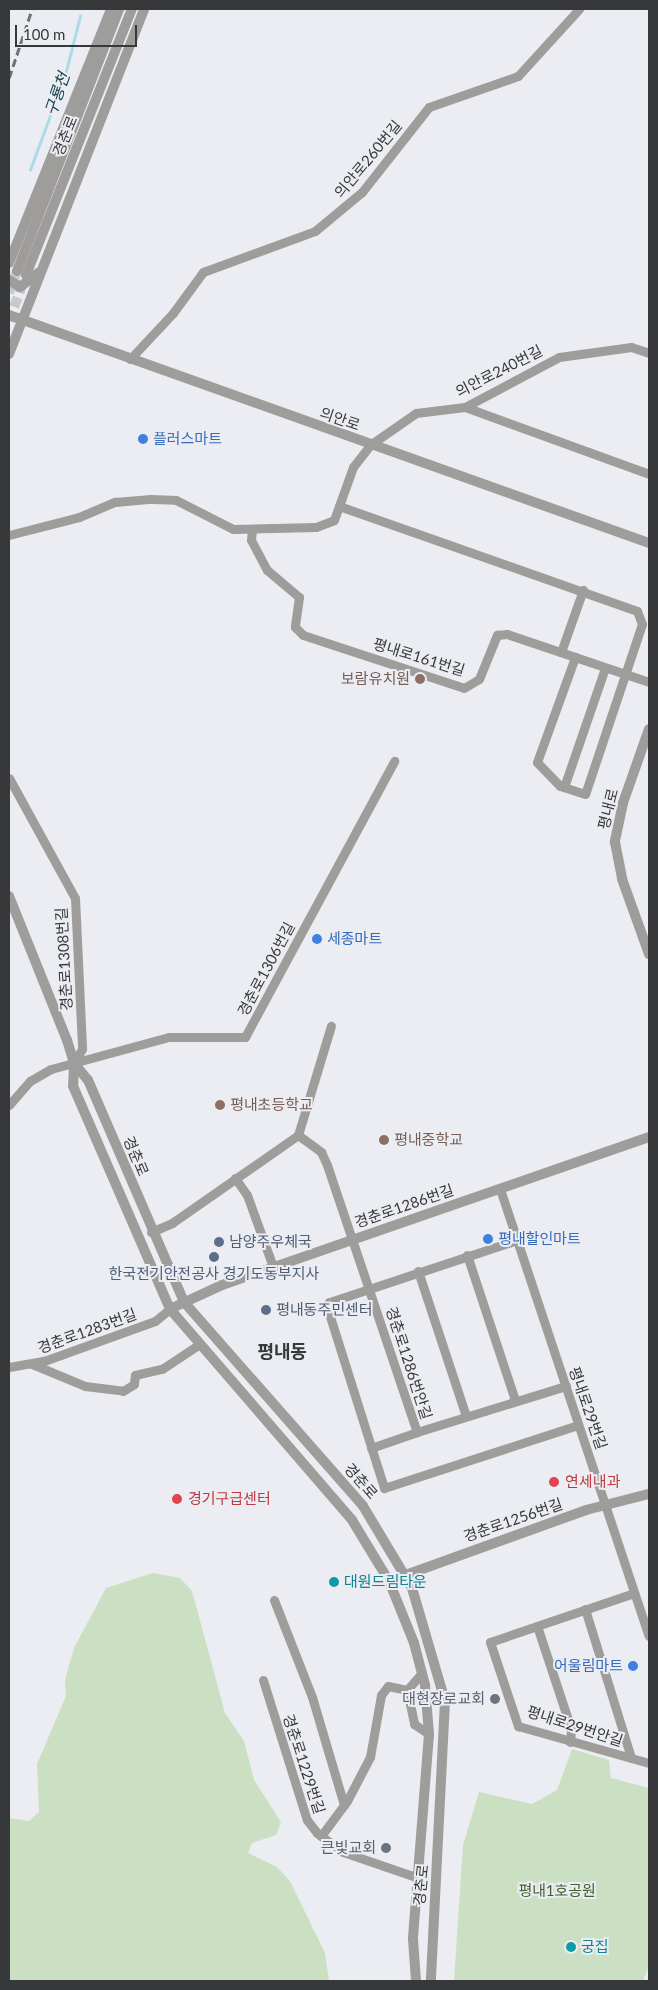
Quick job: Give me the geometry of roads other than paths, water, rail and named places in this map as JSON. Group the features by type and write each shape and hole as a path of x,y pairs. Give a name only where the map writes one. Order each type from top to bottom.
{"street":[{"path":"14,267 111,9"},
{"name":"경춘로","path":"14,267 119,9"},
{"name":"경춘로","path":"14,267 132,9"},
{"path":"9,354 144,9"},
{"name":"의안로260번길","path":"130,359 173,313 203,272 315,231 362,192 430,107 518,76 579,9"},
{"path":"9,280 20,287 41,270"},
{"name":"의안로","path":"9,316 649,543"},
{"name":"의안로240번길","path":"9,535 79,517 115,502 151,499 176,500 233,529 316,527 334,520 354,467 370,445 416,413 465,407 559,357 631,347 649,353"},
{"path":"465,407 649,474"},
{"path":"339,506 583,590 638,611 642,624 584,794 564,787 537,762 575,657"},
{"name":"평내로161번길","path":"252,529 251,540 267,570 299,597 295,627 303,635 464,688 479,679 497,635 508,634 649,682"},
{"path":"561,652 583,590"},
{"path":"564,787 605,668"},
{"name":"평내로","path":"649,729 623,803 615,842 622,879 649,954"},
{"name":"경춘로1306번길","path":"74,1063 169,1037 245,1037 394,760"},
{"name":"경춘로1308번길","path":"9,778 74,898 82,1049 74,1063"},
{"name":"경춘로","path":"9,896 74,1063 88,1080 151,1232 184,1302 363,1506 406,1574 435,1656 445,1701 431,1981"},
{"path":"151,1232 172,1223 298,1135 331,1026"},
{"path":"9,1105 30,1081 74,1063"},
{"name":"경춘로","path":"74,1063 73,1086 170,1309 198,1345 352,1520 389,1581 422,1673 429,1734 413,1939 416,1981"},
{"name":"경춘로1286번안길","path":"298,1135 321,1152 355,1240 417,1432 515,1400 566,1386"},
{"name":"경춘로1286번길","path":"170,1309 273,1267 649,1136"},
{"path":"235,1178 247,1195 273,1267"},
{"name":"평내로29번길","path":"500,1189 649,1636"},
{"path":"516,1240 371,1287 329,1302 326,1307 384,1488 578,1425"},
{"path":"467,1255 515,1400"},
{"path":"418,1271 466,1416"},
{"name":"경춘로1283번길","path":"9,1367 32,1364 155,1321 170,1309"},
{"path":"32,1364 85,1386 123,1391 134,1384 135,1375 162,1369 198,1345"},
{"path":"371,1448 417,1432"},
{"name":"경춘로1256번길","path":"389,1581 606,1505 649,1494"},
{"name":"평내로29번안길","path":"634,1593 490,1642 518,1726 649,1763"},
{"path":"274,1600 312,1697 344,1805"},
{"path":"585,1609 631,1758"},
{"path":"537,1626 571,1729 570,1742"},
{"path":"407,1690 422,1673"},
{"name":"경춘로1229번길","path":"263,1680 307,1820 321,1836 343,1852 419,1878"},
{"path":"321,1836 344,1805 370,1757 381,1695 388,1686 407,1690"},
{"path":"407,1690 414,1724 429,1734"}],"waterway":[{"name":"구룡천","path":"30,170 65,75 80,16"}],"tunnel":[{"path":"9,293 17,271"},
{"path":"9,321 24,280"}],"railway":[{"path":"9,78 32,9"}],"place":[{"name":"플러스마트","path":"143,439"},
{"name":"보람유치원","path":"420,679"},
{"name":"세종마트","path":"317,939"},
{"name":"평내초등학교","path":"220,1105"},
{"name":"평내중학교","path":"384,1140"},
{"name":"평내할인마트","path":"488,1239"},
{"name":"남양주우체국","path":"219,1242"},
{"name":"한국전기안전공사 경기도동부지사","path":"214,1257"},
{"name":"평내동주민센터","path":"266,1310"},
{"name":"연세내과","path":"554,1482"},
{"name":"경기구급센터","path":"177,1499"},
{"name":"대원드림타운","path":"334,1582"},
{"name":"어울림마트","path":"633,1666"},
{"name":"대현장로교회","path":"495,1699"},
{"name":"큰빛교회","path":"386,1848"},
{"name":"궁집","path":"571,1947"}],"district":[{"name":"평내동","path":"282,1351"}],"park label":[{"name":"평내1호공원","path":"557,1891"}]}
